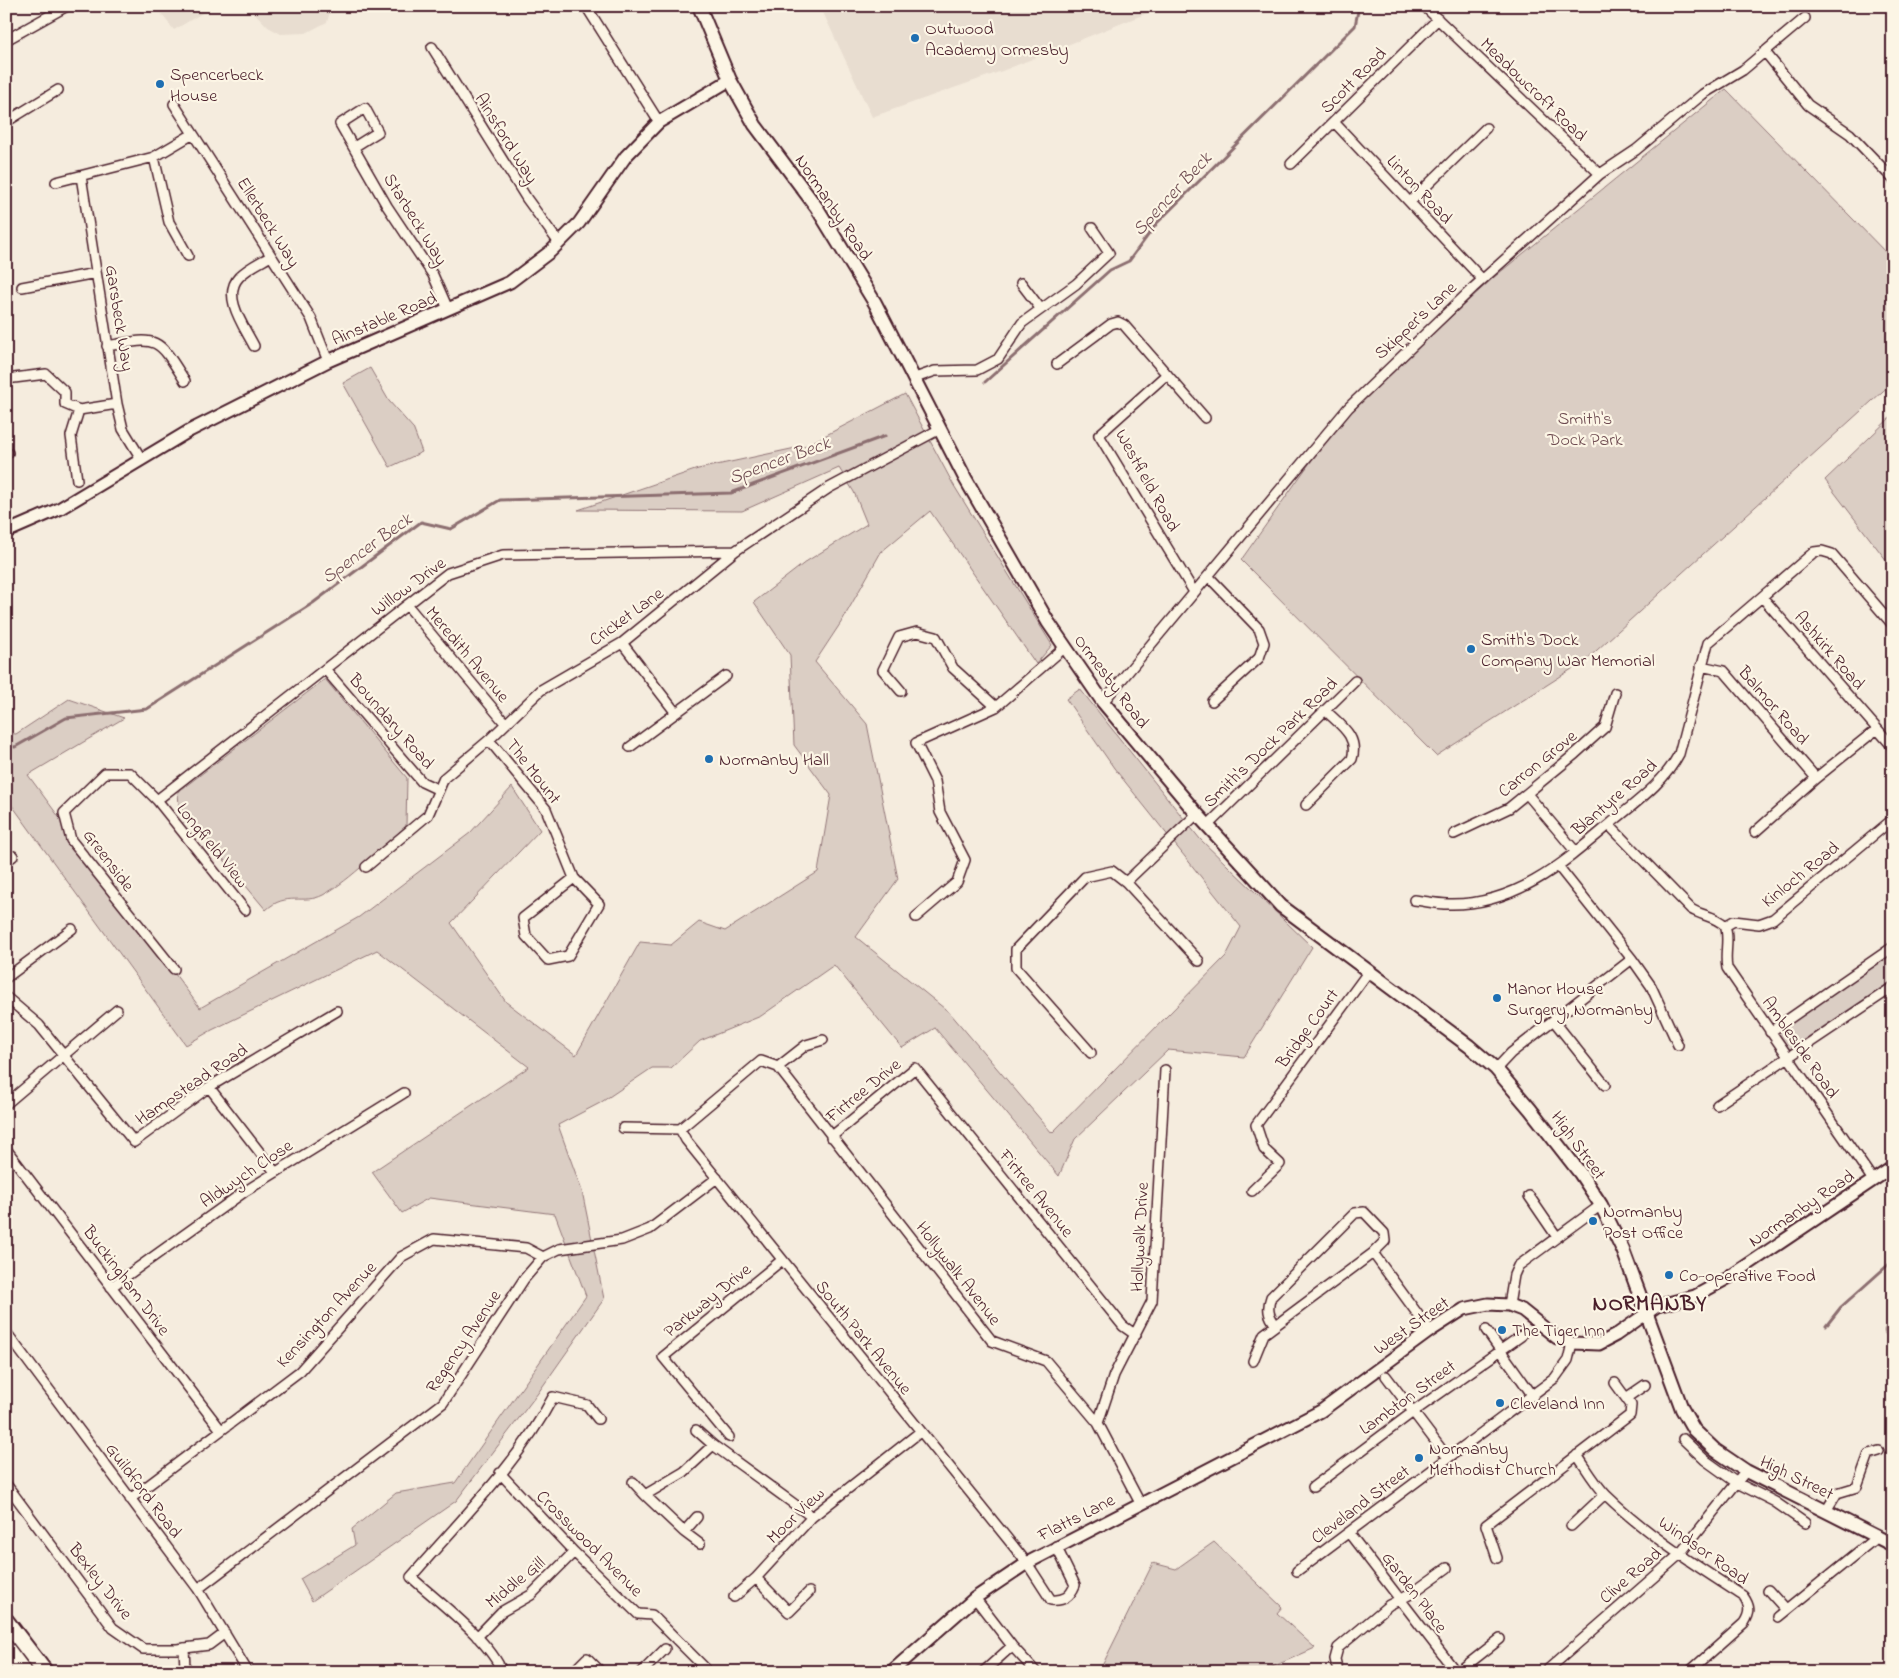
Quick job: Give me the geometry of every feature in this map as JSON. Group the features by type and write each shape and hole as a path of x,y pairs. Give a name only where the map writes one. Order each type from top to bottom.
{"highway":[{"path":"6,1621 45,1672"},
{"path":"6,1648 24,1672"}],"main road":[{"name":"Normanby Road","path":"699,6 730,80 755,125 817,208 875,303 940,429"},
{"name":"Ormesby Road","path":"940,429 965,478 1064,648 1103,702 1207,826 1261,886 1300,923"},
{"name":"High Street","path":"1300,923 1369,971 1496,1069 1574,1166 1601,1205 1623,1250 1682,1409 1694,1430 1715,1450 1746,1471 1893,1544"}],"street":[{"path":"6,40 67,6"},
{"path":"586,6 659,122"},
{"name":"Meadowcroft Road","path":"1424,6 1600,174"},
{"name":"Skipper's Lane","path":"1103,702 1348,408 1482,279 1600,174 1636,150 1703,94 1743,70 1806,18"},
{"name":"Scott Road","path":"1291,164 1438,19"},
{"name":"Ainsford Way","path":"432,47 527,199 559,243"},
{"path":"1765,52 1808,105 1850,134 1893,179"},
{"name":"Ainstable Road","path":"6,532 59,509 189,431 328,361 510,282 559,243 579,223 626,156 659,122 730,80"},
{"path":"6,122 58,90"},
{"name":"Ellerbeck Way","path":"174,104 311,318 328,361"},
{"name":"Starbeck Way","path":"354,147 378,132 365,108 340,124 388,206 432,274 448,309"},
{"name":"Linton Road","path":"1334,122 1482,279"},
{"path":"1410,202 1486,128"},
{"path":"56,182 154,157 193,134"},
{"path":"154,157 158,183 169,222 188,256"},
{"name":"Garsbeck Way","path":"81,176 117,404 124,429 142,460"},
{"path":"915,378 935,371 978,370 998,359 1022,323 1040,308 1076,284 1109,253 1092,228"},
{"path":"254,346 232,300 233,284 240,276 272,256"},
{"path":"22,287 96,273"},
{"path":"1021,283 1040,308"},
{"path":"1057,364 1111,324 1118,322 1124,325 1205,418"},
{"path":"107,346 144,340 157,342 165,348 186,381"},
{"path":"6,379 46,374 65,392 65,404 79,410 117,404"},
{"name":"Westfield Road","path":"1166,374 1099,435 1194,592"},
{"path":"77,480 70,436 79,410"},
{"name":"Cricket Lane","path":"366,866 428,815 444,778 489,740 541,690 622,643 735,551 828,488 940,429"},
{"name":"Blantyre Road","path":"1414,900 1446,904 1467,904 1500,897 1523,889 1558,866 1609,825 1671,770 1679,754 1708,643 1814,552 1822,550 1832,554 1893,625"},
{"name":"Willow Drive","path":"157,800 448,573 503,555 735,551"},
{"path":"1208,576 1259,629 1264,642 1259,658 1212,701"},
{"name":"Ashkirk Road","path":"1762,597 1893,747"},
{"name":"Meredith Avenue","path":"407,605 505,723"},
{"path":"901,691 883,670 899,637 917,632 936,637 953,668 996,707"},
{"path":"622,643 676,713"},
{"path":"916,917 957,882 965,860 940,812 935,780 916,743 996,707 1064,648"},
{"name":"Balmor Road","path":"1701,666 1724,671 1816,778"},
{"name":"Boundary Road","path":"326,669 422,782 439,790"},
{"path":"630,747 726,676"},
{"name":"Smith's Dock Park Road","path":"1207,826 1355,681"},
{"name":"Carron Grove","path":"1454,834 1509,808 1605,727 1615,693"},
{"path":"1306,805 1352,759 1354,752 1352,737 1325,710"},
{"path":"1754,832 1816,778 1877,729"},
{"name":"The Mount","path":"489,740 546,809 574,878 599,904 568,956 548,960 526,936 523,918 574,878"},
{"name":"Greenside","path":"157,800 130,773 105,773 64,813 71,840 174,969"},
{"path":"1527,794 1576,852"},
{"name":"Longfield View","path":"157,800 245,910"},
{"path":"1126,882 1197,814"},
{"name":"Kinloch Road","path":"1725,926 1734,921 1759,924 1773,919 1893,819"},
{"path":"1609,825 1691,909 1720,920 1725,926"},
{"path":"1558,866 1632,959 1651,986 1678,1045"},
{"path":"1091,1053 1016,968 1016,949 1085,878 1112,871 1126,882 1200,961"},
{"name":"Ambleside Road","path":"1725,926 1728,932 1724,955 1727,968 1873,1180"},
{"path":"6,978 72,928"},
{"path":"1770,1032 1893,947"},
{"path":"1496,1069 1511,1053 1632,959"},
{"name":"Bridge Court","path":"1252,1191 1280,1164 1264,1149 1256,1125 1369,971"},
{"path":"1718,1105 1893,987"},
{"path":"6,998 39,1025 63,1054"},
{"path":"6,1104 117,1010"},
{"name":"Hampstead Road","path":"63,1054 134,1142 209,1086 337,1011"},
{"path":"1554,1021 1605,1085"},
{"path":"623,1128 680,1129 761,1061 778,1067 806,1046 823,1040"},
{"name":"Hollywalk Avenue","path":"778,1067 992,1341 1046,1361 1098,1423 1140,1504"},
{"name":"Firtree Drive","path":"831,1137 916,1068"},
{"name":"Firtree Avenue","path":"916,1068 1123,1326 1136,1335"},
{"name":"Hollywalk Drive","path":"1098,1423 1114,1376 1152,1301 1165,1070"},
{"path":"209,1086 275,1172"},
{"name":"Aldwych Close","path":"111,1287 275,1172 404,1093"},
{"name":"South Park Avenue","path":"680,1129 686,1140 1026,1563 1051,1600 1063,1601 1072,1594 1075,1585 1056,1546"},
{"name":"Buckingham Drive","path":"6,1150 221,1430"},
{"name":"Normanby Road","path":"1646,1313 1656,1306 1695,1296 1728,1278 1893,1167"},
{"name":"Regency Avenue","path":"198,1589 443,1403 524,1279 543,1257 559,1248 622,1240 650,1229 717,1178"},
{"path":"1529,1196 1557,1237"},
{"path":"1601,1205 1518,1266 1514,1275 1509,1305 1522,1310 1557,1338 1572,1343 1599,1344 1616,1335 1646,1313"},
{"path":"1253,1361 1264,1334 1373,1253 1385,1241 1384,1233 1364,1212 1354,1213 1271,1297 1268,1305 1269,1315 1276,1325"},
{"name":"Kensington Avenue","path":"130,1499 300,1372 401,1256 434,1238 526,1248 543,1257"},
{"path":"1373,1253 1430,1331"},
{"name":"Parkway Drive","path":"729,1436 663,1357 782,1260"},
{"name":"West Street","path":"1296,1424 1321,1411 1430,1331 1464,1309 1488,1304 1509,1305"},
{"path":"1486,1330 1533,1396"},
{"name":"Guildford Road","path":"6,1332 198,1589 248,1672"},
{"name":"Lambton Street","path":"1314,1487 1413,1412 1521,1336"},
{"name":"Cleveland Street","path":"1298,1571 1533,1396 1564,1368 1572,1343"},
{"path":"1386,1376 1448,1458"},
{"path":"1497,1558 1486,1525 1630,1415 1629,1402 1616,1383"},
{"path":"1629,1402 1645,1385"},
{"path":"502,1672 498,1661 477,1637 411,1577 500,1473 540,1422 553,1397 587,1405 598,1419"},
{"name":"Flatts Lane","path":"891,1672 975,1598 1026,1563 1296,1424"},
{"path":"696,1430 713,1445 812,1517"},
{"name":"Moor View","path":"734,1597 756,1578 812,1517 920,1432"},
{"path":"1683,1439 1737,1483 1775,1502 1805,1523"},
{"path":"645,1495 684,1472 713,1445"},
{"path":"1826,1511 1837,1493 1856,1486 1869,1454 1880,1451"},
{"name":"Windsor Road","path":"1577,1455 1605,1494 1632,1519 1679,1555 1742,1596 1749,1604 1750,1614 1744,1623 1689,1672"},
{"name":"Clive Road","path":"1545,1672 1679,1555 1746,1471"},
{"name":"Crosswood Avenue","path":"500,1473 574,1552 638,1614 652,1616 705,1668"},
{"path":"634,1482 684,1532 700,1544"},
{"name":"Bexley Drive","path":"6,1484 113,1628 143,1649 209,1645 225,1633"},
{"path":"1571,1526 1605,1494"},
{"path":"684,1532 697,1517"},
{"name":"Garden Place","path":"1349,1533 1457,1672"},
{"path":"1778,1617 1878,1536"},
{"name":"Middle Gill","path":"477,1637 501,1612 531,1595 574,1552"},
{"path":"1338,1672 1335,1659 1338,1648 1389,1605 1400,1600 1446,1568"},
{"path":"756,1578 789,1612 809,1592"},
{"path":"1768,1590 1786,1610"},
{"path":"975,1598 1012,1646 1036,1672"},
{"path":"1457,1672 1500,1639"},
{"path":"983,1672 1012,1646"},
{"path":"182,1672 185,1668 184,1648"},
{"path":"642,1672 665,1649"},
{"path":"573,1672 587,1658 601,1672"}],"shaded area":[{"path":"155,6 214,6 174,30"},
{"path":"248,6 332,6 327,22 306,33 281,34 268,27"},
{"name":"Outwood Academy Ormesby","path":"820,6 1165,6 1002,71 872,117"}],"green space":[{"name":"Smith's Dock Park","path":"1726,89 1893,260 1893,382 1586,660 1436,756 1241,560 1343,416 1493,278"},
{"path":"370,368 389,401 413,428 422,452 390,467 343,383"},
{"path":"905,394 953,484 1052,645 1036,664 930,511 881,552 842,621 815,662 867,724 898,879 856,937 950,1013 1052,1133 1226,956 1241,927 1114,768 1066,699 1080,689 1200,839 1312,947 1244,1057 1168,1050 1075,1139 1059,1176 935,1028 902,1048 834,965 761,1016 700,1041 671,1068 652,1068 600,1103 558,1125 582,1191 604,1299 538,1393 456,1501 312,1601 300,1579 355,1545 352,1529 396,1493 455,1483 586,1296 555,1214 429,1198 402,1213 372,1172 529,1067 377,950 212,1030 186,1045 6,797 6,733 16,734 69,699 124,718 28,775 200,1008 359,917 470,833 512,787 540,830 451,923 506,1002 576,1055 640,942 671,945 699,922 725,931 818,872 831,795 794,745 790,655 754,602 807,561 867,524 854,492 839,468 742,511 578,510 698,469 805,446"},
{"path":"1893,415 1893,569 1825,480"},
{"path":"325,679 407,778 406,826 334,889 316,898 281,901 273,904 266,910 179,806 178,792"},
{"path":"1893,951 1893,980 1787,1051 1773,1034"},
{"path":"1214,1542 1282,1607 1277,1613 1315,1648 1261,1672 1099,1672 1153,1563 1176,1569"}],"waterway":[{"name":"Spencer Beck","path":"985,382 1110,270 1129,261 1157,223 1355,26 1359,6"},
{"name":"Spencer Beck","path":"6,746 15,747 66,718 147,709 313,603 421,522 451,529 500,500 731,493 885,436"},
{"path":"1826,1326 1841,1307 1888,1265 1893,1264"}],"place":[{"name":"Outwood Academy Ormesby","path":"915,38"},
{"name":"Spencerbeck House","path":"160,84"},
{"name":"Smith's Dock Company War Memorial","path":"1471,649"},
{"name":"Normanby Hall","path":"709,759"},
{"name":"Manor House Surgery, Normanby","path":"1497,998"},
{"name":"Normanby Post Office","path":"1593,1221"},
{"name":"Co-operative Food","path":"1669,1275"},
{"name":"The Tiger Inn","path":"1502,1330"},
{"name":"Cleveland Inn","path":"1500,1403"},
{"name":"Normanby Methodist Church","path":"1419,1458"}],"district":[{"name":"NORMANBY","path":"1650,1302"}]}
